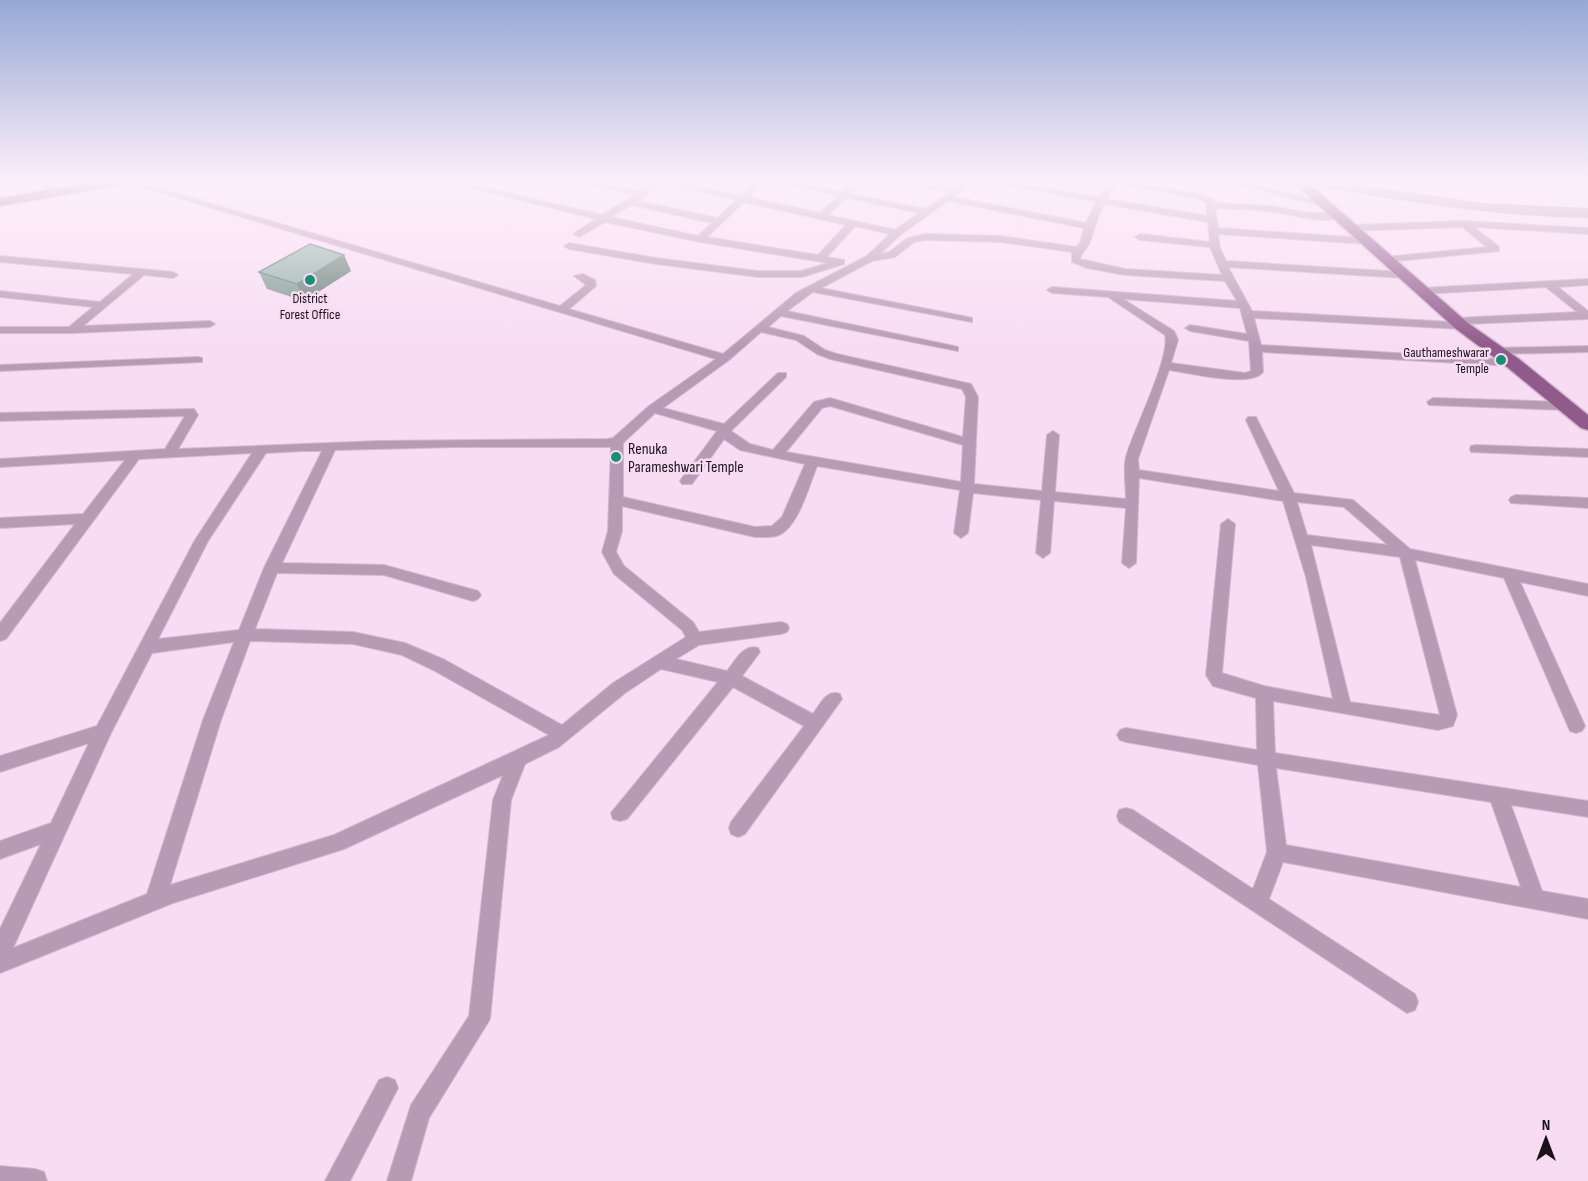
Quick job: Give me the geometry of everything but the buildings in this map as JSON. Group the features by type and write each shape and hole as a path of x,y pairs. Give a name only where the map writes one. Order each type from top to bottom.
{"main road":[{"path":"1362,237 1460,324 1513,363 1588,424"}],"street":[{"path":"315,237 725,358"},
{"path":"691,237 858,264"},
{"path":"821,258 839,237"},
{"path":"0,462 169,453 489,442 617,442 653,409 725,358 779,312 812,289 870,258 893,237"},
{"path":"870,258 892,255 911,240 925,237"},
{"path":"930,237 1001,239 1078,250"},
{"path":"1087,237 1085,244 1078,250 1075,260 1088,265 1126,271 1228,278"},
{"path":"1141,237 1215,245"},
{"path":"1165,366 1245,376 1254,375 1257,372 1255,344 1246,309 1228,278 1214,237"},
{"path":"1326,237 1366,241"},
{"path":"1387,259 1496,249 1481,237"},
{"path":"570,246 656,261 758,274 802,274 841,262"},
{"path":"0,259 173,275"},
{"path":"1222,264 1404,275"},
{"path":"72,330 142,272"},
{"path":"561,310 591,286 591,282 579,276"},
{"path":"1422,291 1547,282 1588,282"},
{"path":"1547,282 1587,316"},
{"path":"812,289 968,320"},
{"path":"1052,290 1246,309 1460,324 1587,316"},
{"path":"0,294 101,305"},
{"path":"1110,294 1170,333 1172,340 1136,448 1132,473 1133,504 1129,563"},
{"path":"779,312 954,350"},
{"path":"0,330 72,330 210,324"},
{"path":"759,328 800,338 821,352 834,357 967,387 972,397 967,487 961,533"},
{"path":"1190,328 1255,344 1513,363"},
{"path":"1496,351 1588,349"},
{"path":"0,368 198,360"},
{"path":"687,481 724,431 782,375"},
{"path":"777,454 818,405 830,402 968,442"},
{"path":"1433,402 1566,406"},
{"path":"653,409 720,427 745,447 777,454 967,487 1133,504"},
{"path":"0,417 190,412 192,415 169,453"},
{"path":"1251,420 1289,497 1343,708"},
{"path":"1043,553 1053,435"},
{"path":"617,442 615,531 609,552 619,570 688,626 695,639"},
{"path":"155,900 212,720 244,635 271,568 330,448"},
{"path":"1476,449 1588,453"},
{"path":"0,952 103,731 200,544 261,450"},
{"path":"0,635 135,455"},
{"path":"615,500 755,532 775,531 788,520 813,460"},
{"path":"1132,473 1289,497 1348,503 1406,553 1449,715 1447,721 1438,723 1343,708 1264,693 1218,681 1214,675 1228,524"},
{"path":"1516,500 1588,503"},
{"path":"0,523 89,519"},
{"path":"1301,539 1406,553 1588,590"},
{"path":"271,568 384,570 473,594"},
{"path":"1510,575 1576,726"},
{"path":"0,963 155,900 337,843 553,742 620,688 695,639 782,628"},
{"path":"147,647 244,635 353,638 405,649 439,665 562,734"},
{"path":"620,813 752,652"},
{"path":"659,662 731,678 815,724"},
{"path":"1258,903 1277,852 1266,759 1264,693"},
{"path":"738,828 834,699"},
{"path":"0,764 103,731"},
{"path":"1126,735 1588,809"},
{"path":"399,1181 419,1113 479,1018 502,800 518,758"},
{"path":"1498,795 1536,901"},
{"path":"1126,816 1407,1002"},
{"path":"0,850 58,829"},
{"path":"1277,852 1588,909"},
{"path":"338,1181 387,1088"},
{"path":"0,1178 35,1181"}],"place":[{"name":"District Forest Office","path":"310,280"},
{"name":"Gauthameshwarar Temple","path":"1501,360"},
{"name":"Renuka Parameshwari Temple","path":"616,457"}]}
